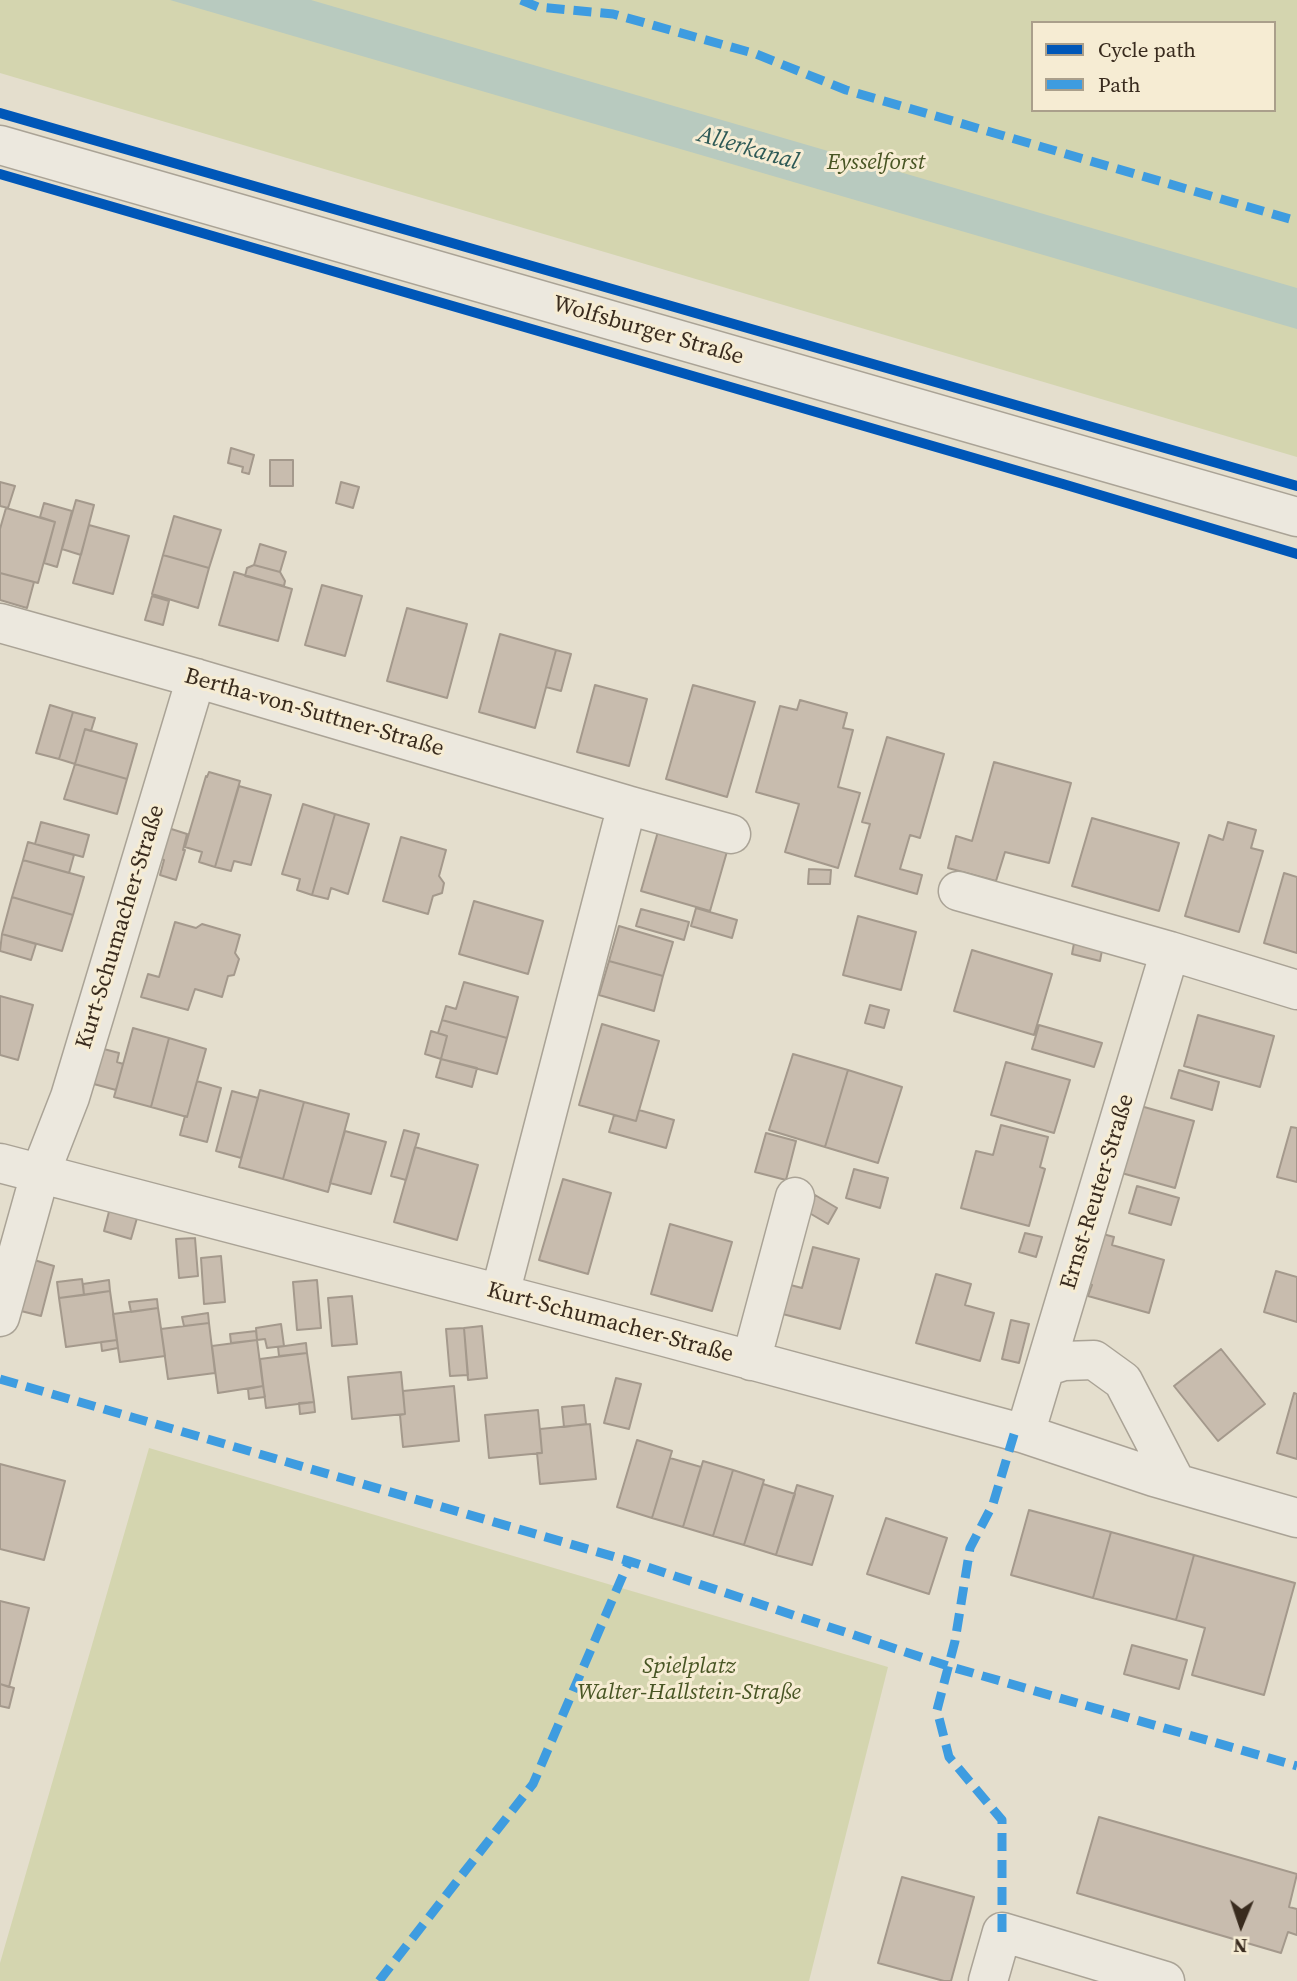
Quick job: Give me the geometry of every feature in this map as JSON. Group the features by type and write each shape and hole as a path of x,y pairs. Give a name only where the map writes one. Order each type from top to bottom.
{"street":[{"name":"Wolfsburger Straße","path":"0,145 1297,517"},
{"name":"Bertha-von-Suttner-Straße","path":"0,623 731,834"},
{"name":"Kurt-Schumacher-Straße","path":"40,1174 70,1097 196,678"},
{"path":"500,1294 627,805"},
{"path":"958,891 1297,990"},
{"name":"Ernst-Reuter-Straße","path":"1025,1434 1170,951"},
{"name":"Kurt-Schumacher-Straße","path":"0,1163 1025,1434 1176,1483 1297,1518"},
{"path":"0,1317 40,1174"},
{"path":"751,1361 795,1197"},
{"path":"1045,1367 1064,1361 1094,1360 1122,1381 1176,1483"},
{"path":"988,1981 1002,1932 1165,1981"}],"green space":[{"name":"Eysselforst","path":"0,0 1297,0 1297,457 0,73"},
{"name":"Spielplatz Walter-Hallstein-Straße","path":"149,1448 888,1667 809,1981 0,1981 0,1963"}],"water":[{"name":"Allerkanal","path":"170,0 311,0 1297,288 1297,329"}],"building":[{"path":"231,448 254,455 249,474 242,472 243,467 228,463"},
{"path":"270,460 293,460 293,486 270,486"},
{"path":"0,482 15,486 8,508 0,506"},
{"path":"341,482 359,487 353,508 336,503"},
{"path":"76,500 94,505 81,555 62,549"},
{"path":"44,503 72,511 57,567 44,563 55,522 40,517"},
{"path":"6,508 55,522 38,583 0,573 0,529"},
{"path":"174,516 221,530 209,568 163,555"},
{"path":"89,525 129,536 113,594 73,583"},
{"path":"260,544 286,552 280,572 254,565"},
{"path":"163,555 209,568 198,608 152,594"},
{"path":"254,565 280,572 285,581 284,586 245,576 247,568"},
{"path":"234,572 292,589 278,641 219,625"},
{"path":"0,573 34,582 27,608 0,600"},
{"path":"322,585 362,596 345,656 305,645"},
{"path":"152,596 169,601 163,625 145,620"},
{"path":"407,608 467,624 447,698 387,681"},
{"path":"500,634 556,650 535,728 479,712"},
{"path":"556,650 571,654 561,691 546,687"},
{"path":"595,685 647,699 629,766 577,752"},
{"path":"693,685 755,702 727,797 666,779"},
{"path":"800,700 847,713 843,728 853,730 838,787 860,793 838,868 785,852 799,804 756,792 780,706 797,710"},
{"path":"50,705 73,712 59,759 36,753"},
{"path":"73,712 95,718 91,731 85,729 75,764 59,759"},
{"path":"85,729 137,744 127,779 75,764"},
{"path":"887,737 944,754 920,838 910,835 900,869 922,875 917,894 855,876 870,824 862,822"},
{"path":"994,762 1071,783 1049,863 1005,852 996,881 948,868 956,836 972,841"},
{"path":"75,764 127,779 117,814 64,799"},
{"path":"209,772 240,781 215,867 199,862 202,852 185,847"},
{"path":"239,786 271,795 251,865 234,861 231,871 215,867"},
{"path":"303,804 335,814 312,895 297,890 300,879 282,874"},
{"path":"335,814 369,824 348,894 331,888 328,899 312,895"},
{"path":"1092,818 1179,843 1159,911 1072,886"},
{"path":"41,822 89,835 83,857 35,844"},
{"path":"1228,822 1256,830 1251,848 1263,851 1239,932 1185,916 1209,835 1223,840"},
{"path":"162,826 187,834 176,880 160,875 164,860 153,856"},
{"path":"659,828 728,848 710,911 641,891"},
{"path":"401,837 446,850 439,876 444,883 442,893 433,896 428,914 383,901"},
{"path":"28,842 74,855 69,873 23,860"},
{"path":"23,860 84,877 73,915 12,897"},
{"path":"809,869 831,870 830,884 808,884"},
{"path":"1284,873 1297,877 1297,953 1264,943"},
{"path":"12,897 73,915 62,951 2,934"},
{"path":"474,901 543,921 528,974 459,954"},
{"path":"696,908 737,920 732,938 691,926"},
{"path":"641,909 689,922 684,940 636,926"},
{"path":"858,916 916,932 901,990 843,975"},
{"path":"175,922 196,928 202,924 240,935 235,953 239,959 234,975 228,976 222,997 195,989 188,1010 141,997 148,974 159,977"},
{"path":"619,926 673,942 663,976 609,961"},
{"path":"2,934 36,944 31,960 0,951"},
{"path":"1075,938 1103,945 1100,961 1072,954"},
{"path":"972,950 1052,974 1034,1035 954,1011"},
{"path":"609,961 663,976 654,1011 599,995"},
{"path":"464,982 518,997 507,1038 442,1020 446,1006 456,1009"},
{"path":"0,996 33,1005 18,1060 0,1055"},
{"path":"870,1005 889,1010 884,1028 865,1023"},
{"path":"1198,1015 1274,1036 1260,1087 1184,1066"},
{"path":"442,1020 507,1038 497,1074 441,1059 447,1036 438,1033"},
{"path":"602,1024 659,1041 636,1121 579,1105"},
{"path":"1039,1025 1102,1043 1094,1067 1032,1049"},
{"path":"133,1028 169,1038 151,1107 114,1097"},
{"path":"431,1031 447,1036 441,1059 425,1054"},
{"path":"169,1038 206,1049 187,1117 151,1107"},
{"path":"100,1048 119,1053 117,1062 123,1064 116,1090 90,1083"},
{"path":"793,1054 848,1070 825,1147 769,1130"},
{"path":"441,1059 477,1068 472,1087 436,1077"},
{"path":"1006,1062 1070,1080 1054,1133 991,1115"},
{"path":"848,1070 902,1087 878,1163 825,1147"},
{"path":"1179,1070 1219,1082 1212,1110 1171,1098"},
{"path":"197,1081 221,1088 207,1142 180,1135"},
{"path":"260,1090 304,1102 283,1179 239,1167"},
{"path":"232,1091 258,1098 241,1158 216,1151"},
{"path":"304,1102 349,1114 328,1192 283,1179"},
{"path":"1137,1105 1194,1121 1175,1188 1118,1172"},
{"path":"639,1110 674,1120 666,1148 609,1132 614,1115 636,1121"},
{"path":"1001,1125 1048,1137 1040,1167 1045,1169 1029,1226 961,1208 976,1151 993,1155"},
{"path":"1291,1127 1297,1128 1297,1182 1277,1177"},
{"path":"404,1130 419,1134 406,1180 391,1176"},
{"path":"345,1131 386,1142 371,1194 330,1183"},
{"path":"766,1133 796,1141 786,1180 755,1172"},
{"path":"415,1147 478,1165 457,1240 394,1222"},
{"path":"854,1169 888,1178 880,1208 846,1198"},
{"path":"563,1179 611,1193 588,1274 539,1260"},
{"path":"1137,1186 1179,1198 1171,1225 1129,1213"},
{"path":"815,1195 837,1208 828,1224 806,1211"},
{"path":"111,1204 139,1211 131,1239 104,1231"},
{"path":"670,1224 732,1242 712,1311 651,1294"},
{"path":"1088,1230 1114,1237 1112,1245 1164,1260 1149,1313 1088,1296 1092,1285 1074,1280"},
{"path":"1025,1233 1042,1237 1036,1257 1019,1252"},
{"path":"195,1238 198,1276 179,1278 176,1239"},
{"path":"813,1247 859,1259 840,1329 775,1312 783,1283 802,1288"},
{"path":"221,1256 225,1302 204,1304 201,1258"},
{"path":"31,1259 54,1266 41,1316 17,1310"},
{"path":"1276,1271 1297,1277 1297,1322 1264,1312"},
{"path":"936,1274 971,1284 965,1305 994,1313 980,1361 916,1343"},
{"path":"82,1279 84,1295 59,1298 57,1282"},
{"path":"109,1280 110,1291 84,1295 83,1284"},
{"path":"317,1280 321,1328 297,1330 293,1282"},
{"path":"110,1291 117,1340 66,1347 59,1298"},
{"path":"352,1296 357,1344 332,1346 328,1298"},
{"path":"157,1299 158,1308 131,1312 129,1302"},
{"path":"158,1308 165,1356 120,1362 113,1314"},
{"path":"208,1313 209,1323 184,1326 182,1317"},
{"path":"1011,1320 1029,1324 1019,1363 1002,1359"},
{"path":"209,1323 215,1373 168,1379 161,1329"},
{"path":"281,1324 284,1346 267,1348 265,1339 257,1340 256,1328"},
{"path":"482,1326 487,1378 468,1380 464,1328"},
{"path":"464,1328 468,1375 450,1376 446,1329"},
{"path":"256,1331 257,1340 231,1343 230,1334"},
{"path":"117,1340 118,1348 102,1351 101,1342"},
{"path":"257,1340 263,1386 218,1393 212,1346"},
{"path":"306,1343 307,1353 279,1356 278,1347"},
{"path":"1221,1349 1265,1404 1218,1441 1174,1386"},
{"path":"307,1353 314,1402 266,1408 260,1359"},
{"path":"401,1372 405,1414 352,1419 348,1377"},
{"path":"616,1378 641,1384 629,1429 604,1423"},
{"path":"263,1386 265,1397 249,1399 248,1389"},
{"path":"454,1386 459,1441 403,1447 400,1415 405,1414 403,1391"},
{"path":"1294,1393 1297,1394 1297,1459 1277,1453"},
{"path":"314,1402 315,1412 300,1414 299,1403"},
{"path":"584,1405 586,1424 564,1427 562,1407"},
{"path":"538,1410 542,1453 489,1458 485,1415"},
{"path":"590,1424 596,1479 540,1484 537,1453 542,1453 540,1429"},
{"path":"637,1440 672,1451 652,1518 617,1507"},
{"path":"670,1458 701,1467 683,1527 652,1518"},
{"path":"703,1461 733,1470 713,1536 683,1527"},
{"path":"0,1464 65,1481 44,1560 0,1549"},
{"path":"733,1470 764,1480 744,1545 713,1536"},
{"path":"763,1484 795,1494 776,1555 744,1545"},
{"path":"797,1485 833,1496 812,1565 776,1555"},
{"path":"1029,1510 1111,1532 1093,1598 1011,1575"},
{"path":"886,1518 947,1538 929,1594 867,1574"},
{"path":"1111,1532 1194,1555 1176,1620 1093,1598"},
{"path":"1194,1555 1295,1583 1264,1695 1192,1675 1205,1628 1176,1620"},
{"path":"0,1601 29,1608 9,1687 0,1684"},
{"path":"1132,1645 1187,1660 1179,1689 1124,1674"},
{"path":"0,1684 14,1688 9,1708 0,1706"},
{"path":"1099,1817 1297,1874 1289,1907 1297,1909 1297,1935 1288,1932 1281,1953 1077,1893"},
{"path":"902,1877 974,1897 951,1981 878,1963"}],"marked path":[{"path":"521,0 538,7 613,14 756,54 846,90 1297,221"},
{"path":"0,1379 629,1561 948,1666 1297,1766"},
{"path":"1002,1932 1002,1820 949,1757 937,1710 955,1641 970,1548 993,1504 1015,1431"},
{"path":"379,1981 533,1784 629,1561"}],"cycle path":[{"path":"0,113 1297,486"},
{"path":"0,174 1297,554"}]}
